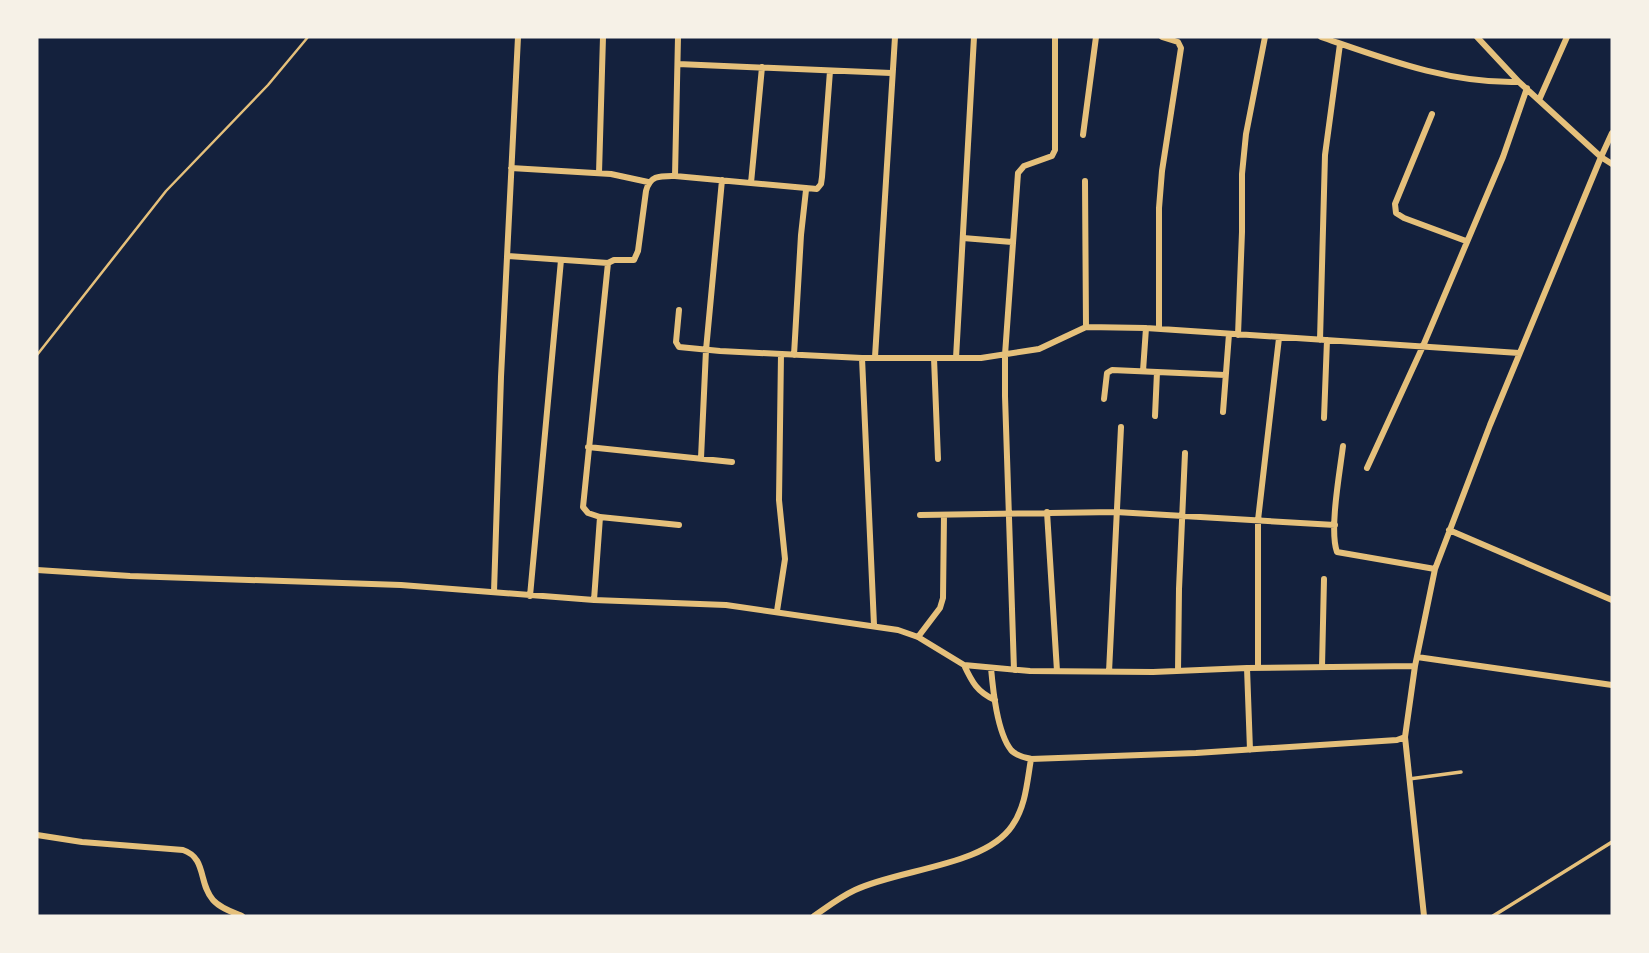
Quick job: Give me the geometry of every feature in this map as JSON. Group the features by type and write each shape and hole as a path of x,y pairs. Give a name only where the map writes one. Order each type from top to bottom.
{"street":[{"path":"494,592 518,37"},
{"path":"599,173 603,37"},
{"path":"675,176 678,37"},
{"path":"875,357 895,37"},
{"path":"956,358 974,37"},
{"path":"1014,670 1005,355 1012,242 1018,173 1024,166 1052,156 1055,150 1055,37"},
{"path":"1083,135 1096,37"},
{"path":"1159,329 1161,183 1168,120 1181,48 1178,42 1162,37"},
{"path":"1238,335 1241,174 1265,37"},
{"path":"1321,37 1418,69 1486,81 1519,82"},
{"path":"1477,37 1519,82 1612,164"},
{"path":"1539,100 1567,37"},
{"path":"1324,418 1325,155 1340,44"},
{"path":"678,64 891,72"},
{"path":"751,183 762,67"},
{"path":"507,256 608,263 614,260 634,260 638,251 648,183 653,178 675,176 817,189 821,184 830,71"},
{"path":"1367,468 1423,346 1503,157 1527,89"},
{"path":"1432,114 1395,204 1396,213 1404,219 1466,241"},
{"path":"1424,916 1405,737 1415,666 1435,569 1519,353 1612,133"},
{"path":"511,168 599,173 648,183"},
{"path":"701,458 706,350 722,180"},
{"path":"1086,181 1086,327"},
{"path":"794,355 800,235 806,190"},
{"path":"964,238 1012,242"},
{"path":"530,596 561,260"},
{"path":"608,263 583,507 588,513 600,517 680,525"},
{"path":"679,310 676,342 679,347 794,355 956,358 1005,355 1040,349 1086,327 1146,328 1519,353"},
{"path":"1143,370 1146,328"},
{"path":"1223,412 1229,334"},
{"path":"1258,668 1258,520 1279,338"},
{"path":"777,611 785,559 779,500 781,354"},
{"path":"862,358 874,625"},
{"path":"934,358 938,459"},
{"path":"1104,399 1107,373 1112,370 1225,375"},
{"path":"1155,416 1157,372"},
{"path":"1109,671 1121,427"},
{"path":"1343,446 1335,526 1337,552 1435,569"},
{"path":"588,447 732,462"},
{"path":"1178,671 1185,453"},
{"path":"1047,512 1057,671"},
{"path":"920,516 1115,512 1335,526"},
{"path":"918,637 940,608 943,598 944,515"},
{"path":"594,600 600,517"},
{"path":"1449,530 1612,600"},
{"path":"37,570 130,576 401,585 594,600 726,605 874,625 918,637 964,664 1014,670 1178,671 1415,666"},
{"path":"1322,667 1324,579"},
{"path":"1417,657 1612,685"},
{"path":"964,664 976,689 995,700"},
{"path":"990,668 1003,733 1010,748 1017,755 1031,759 1250,750 1397,740 1405,737"},
{"path":"1247,668 1250,750"},
{"path":"814,916 856,890 897,875 979,853 999,841 1012,827 1021,810 1031,759"},
{"path":"37,835 192,853 197,859 213,900 242,916"}],"lane":[{"path":"1409,779 1461,772"},
{"path":"1493,916 1612,842"}],"path":[{"path":"37,355 166,191 268,85 308,37"}]}
